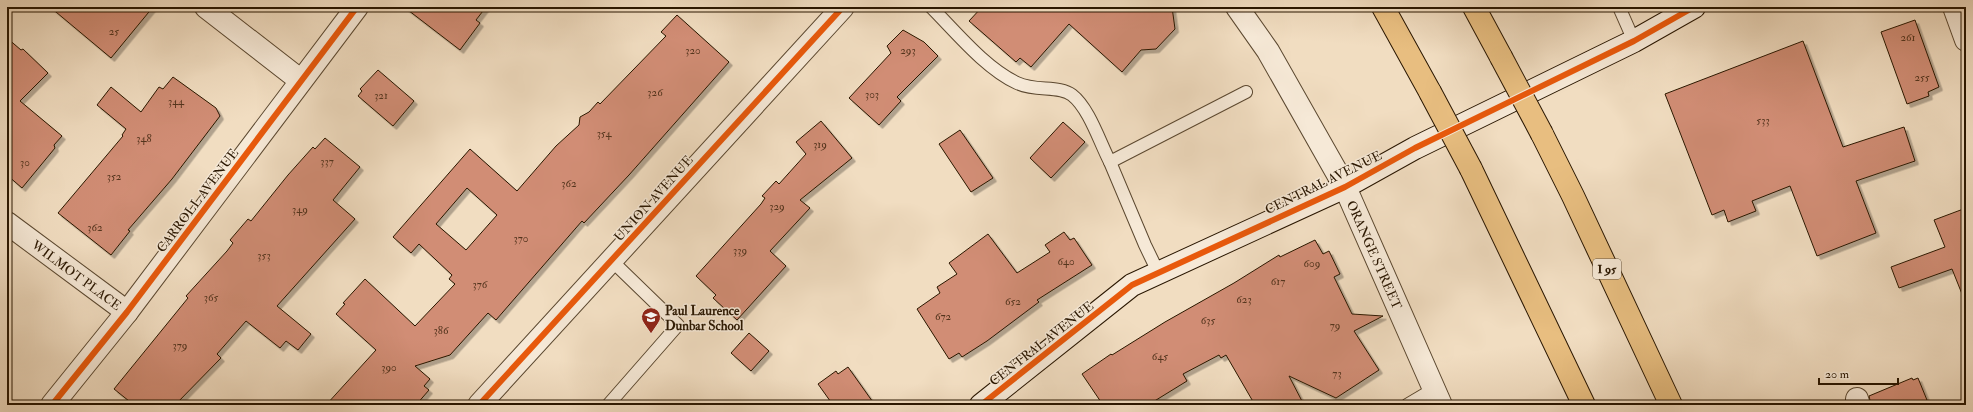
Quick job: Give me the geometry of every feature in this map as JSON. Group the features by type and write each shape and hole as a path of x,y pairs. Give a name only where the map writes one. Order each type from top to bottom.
{"highway":[{"path":"1383,7 1471,170 1584,405"},
{"name":"I 95","path":"1474,7 1542,134 1573,196 1671,405"}],"street":[{"path":"206,7 300,80"},
{"name":"CARROLL AVENUE","path":"52,405 127,312 300,80 357,7"},
{"name":"UNION AVENUE","path":"479,405 843,7"},
{"name":"ORANGE STREET","path":"1237,7 1268,52 1345,186 1437,397"},
{"name":"CENTRAL AVENUE","path":"981,405 1132,285 1345,186 1415,148 1634,40 1694,7"},
{"path":"1954,7 1966,40"},
{"name":"WILMOT PLACE","path":"7,223 127,312"}],"lane":[{"path":"931,7 990,66 1016,83 1038,90 1062,90 1072,96 1083,107 1110,162 1158,272"},
{"path":"1619,7 1634,40"},
{"path":"1110,162 1246,92"},
{"path":"608,405 678,325 612,260"},
{"path":"1408,405 1437,397"}],"building":[{"path":"50,7 153,7 111,58"},
{"path":"404,7 486,7 476,20 480,23 460,50"},
{"path":"982,7 1172,7 1175,29 1156,49 1141,50 1122,72 1069,24 1031,67 1020,58 1016,62 969,21"},
{"path":"677,15 729,62 629,175 584,223 582,221 496,320 488,313 450,355 415,366 430,379 424,386 429,390 416,405 326,405 376,350 336,314 345,304 343,303 365,279 415,326 455,284 449,279 452,275 419,244 411,253 393,237 470,149 517,191 556,146 579,125 580,117 589,112 598,102 600,104 666,36 661,32","holes":["467,188 497,215 466,250 436,224"]},
{"path":"1915,20 1939,87 1928,92 1929,96 1907,104 1881,32"},
{"path":"903,30 924,42 938,56 897,97 901,101 879,125 849,98 891,53 887,46"},
{"path":"7,38 21,50 23,49 48,73 20,101 62,136 54,145 55,148 22,188 7,175"},
{"path":"1803,41 1843,147 1904,127 1915,161 1856,181 1876,233 1817,256 1790,186 1752,201 1756,211 1728,222 1724,210 1712,215 1665,94"},
{"path":"378,70 414,101 393,126 358,96 362,91 360,89"},
{"path":"173,77 216,108 220,116 172,179 128,230 130,231 111,255 58,213 123,136 122,135 126,129 97,105 111,87 141,112 159,87 163,89"},
{"path":"821,121 852,158 800,200 810,208 770,251 786,266 737,320 713,298 716,295 696,276 761,204 765,198 762,196 776,181 779,184 806,154 796,142"},
{"path":"1063,122 1085,142 1051,178 1030,158"},
{"path":"960,130 993,178 971,192 939,144"},
{"path":"325,138 360,167 333,200 355,219 277,306 311,334 298,350 286,341 280,348 246,321 217,354 221,358 175,405 134,405 114,389 188,298 186,296 227,251 233,243 230,240 248,219 251,221 313,147 315,149"},
{"path":"1966,208 1966,298 1964,299 1952,269 1899,288 1891,267 1945,247 1934,220"},
{"path":"1064,232 1070,240 1074,238 1092,265 1037,300 1039,302 987,341 962,357 959,353 949,359 917,309 940,293 937,287 957,274 949,263 988,234 1017,273 1050,252 1045,245"},
{"path":"1315,240 1323,254 1329,251 1340,274 1334,277 1352,314 1383,316 1354,331 1379,370 1336,398 1289,376 1304,405 1255,405 1226,355 1221,358 1219,355 1183,374 1187,381 1148,405 1103,405 1082,374 1111,354 1112,355 1279,255 1280,257"},
{"path":"749,333 769,351 751,371 731,353"},
{"path":"848,367 875,405 833,405 818,384 836,371 838,374"},
{"path":"1912,378 1913,380 1918,378 1929,405 1871,405 1869,396"}],"cycle path":[{"path":"52,405 127,312 357,7"},
{"path":"479,405 843,7"},
{"path":"981,405 1132,285 1345,187 1415,148 1634,41 1694,7"}],"place":[{"name":"Paul Laurence Dunbar School","path":"651,334"}]}
